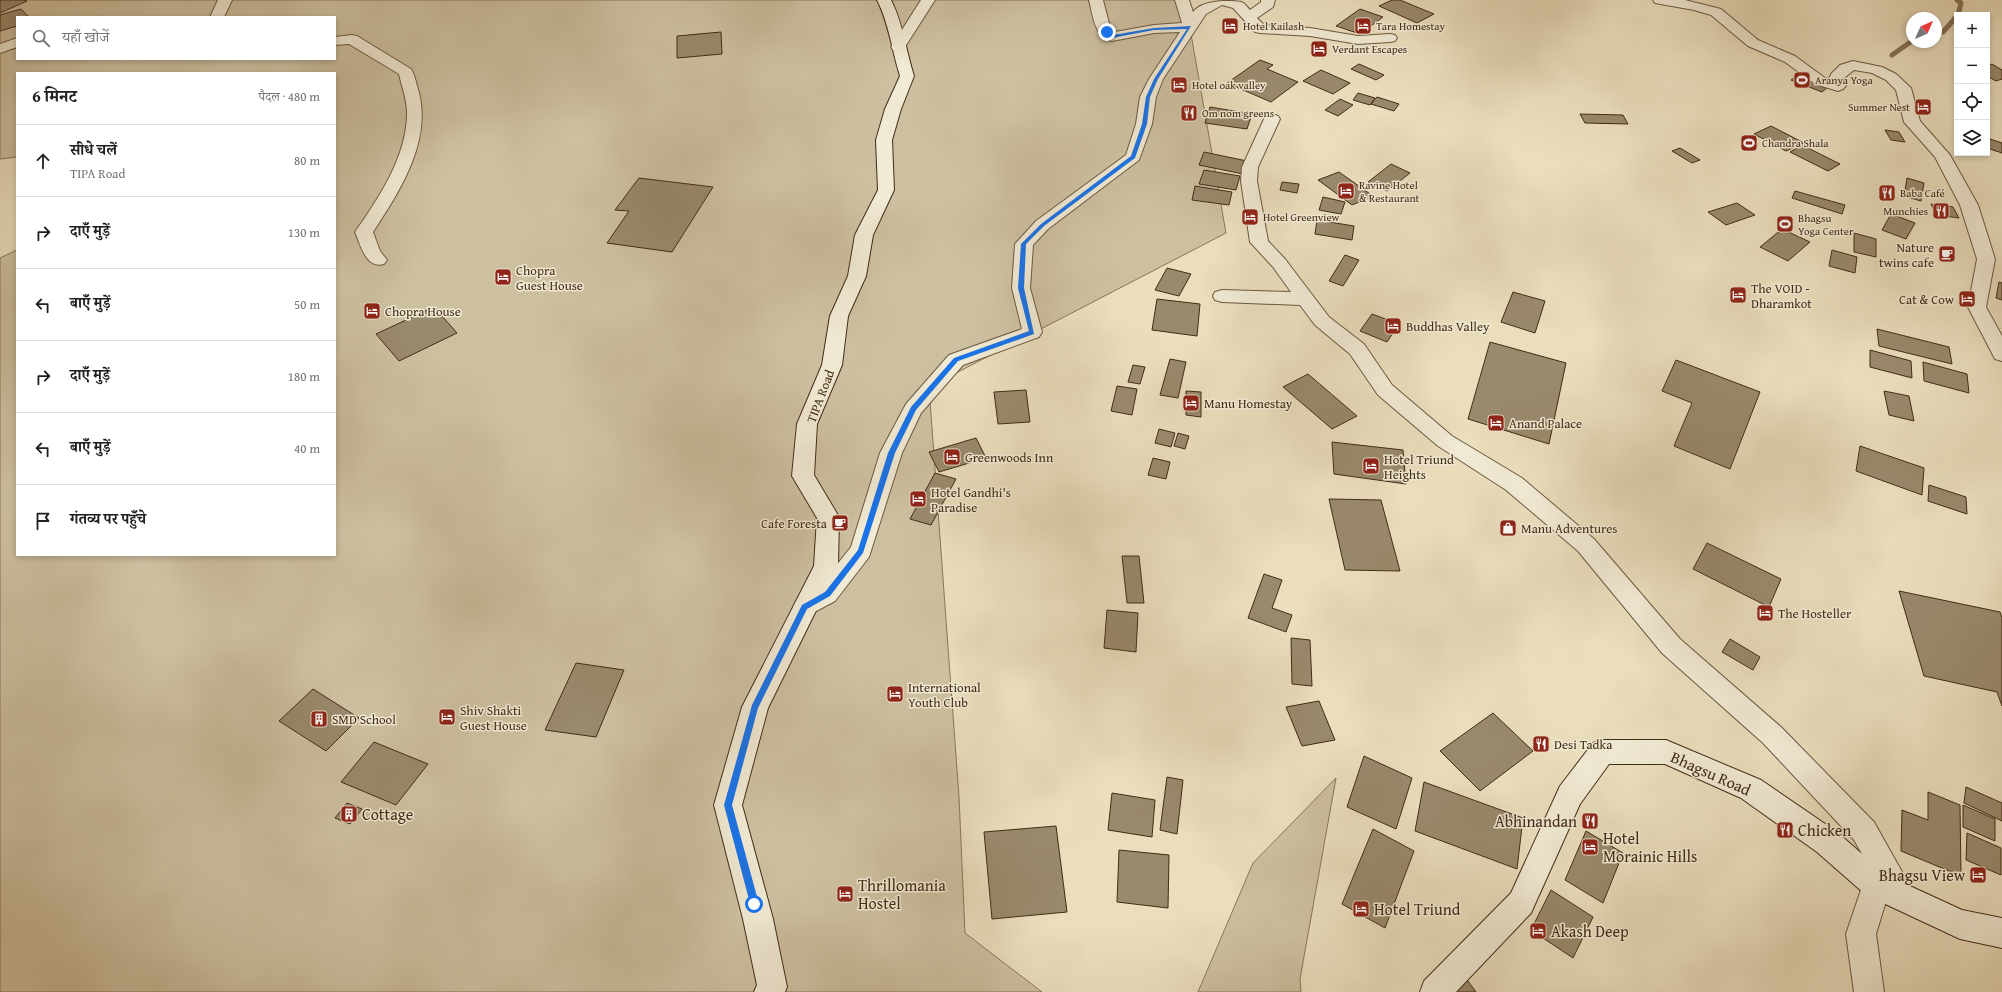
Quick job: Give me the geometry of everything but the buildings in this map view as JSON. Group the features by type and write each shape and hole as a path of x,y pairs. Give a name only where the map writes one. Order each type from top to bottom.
{"street":[{"path":"218,16 225,0"},
{"name":"TIPA Road","path":"769,992 772,987 758,919 728,805 754,707 826,566 828,517 803,476 808,424 832,365 839,316 857,276 864,235 886,190 884,140 893,109 907,76 898,47 892,15 884,0"},
{"path":"898,47 928,0"},
{"path":"1096,0 1104,28 1112,37 1154,29 1190,27"},
{"path":"1182,0 1190,27"},
{"path":"1250,16 1268,4 1268,0"},
{"path":"1660,0 1696,6 1716,12 1753,43 1790,59 1820,81 1838,86 1836,77 1845,68 1853,65 1884,74 1903,88 1912,122 1942,155 1969,205 1986,259 1977,307 2002,354"},
{"path":"805,607 827,594 861,551 891,453 913,409 956,360 1032,332 1021,288 1024,244 1042,225 1133,157 1144,124 1148,97 1156,79 1201,11 1220,1 1238,5 1260,28 1310,32 1358,40 1390,38"},
{"path":"336,41 352,39 406,72 415,114 412,138 399,172 382,206 364,232 372,252 378,260"},
{"path":"0,49 16,42"},
{"path":"1272,119 1250,167 1249,181 1260,242 1279,263 1322,321 1357,349 1385,390 1445,441 1514,484 1586,545 1671,646 1772,735 1864,831 1889,890 1861,934 1869,992"},
{"path":"1222,296 1305,299"},
{"name":"Bhagsu Road","path":"1435,992 1520,903 1570,795 1602,752 1666,752 1751,789 1827,842 1889,890 1960,924 2002,933"}],"shaded area":[{"path":"0,0 1185,0 1226,233 929,387 959,797 965,933 1042,992 0,992 0,258 16,250 16,556 336,556 336,72 16,72 16,157 0,159"},
{"path":"1336,778 1300,979 1301,992 1198,992 1253,863"}],"waterway":[{"path":"1957,0 1961,3 1959,12"},
{"path":"1942,32 1954,19"},
{"path":"1892,55 1906,45"}],"place":[{"name":"Hotel Kailash","path":"1230,26"},
{"name":"Tara Homestay","path":"1363,26"},
{"name":"Verdant Escapes","path":"1319,49"},
{"name":"Aranya Yoga","path":"1802,80"},
{"name":"Hotel oak valley","path":"1179,85"},
{"name":"Summer Nest","path":"1923,107"},
{"name":"Om nom greens","path":"1189,113"},
{"name":"Chandra Shala","path":"1749,143"},
{"name":"Ravine Hotel & Restaurant","path":"1346,191"},
{"name":"Baba Café","path":"1887,193"},
{"name":"Munchies","path":"1941,211"},
{"name":"Hotel Greenview","path":"1250,217"},
{"name":"Bhagsu Yoga Center","path":"1785,224"},
{"name":"Nature twins cafe","path":"1947,254"},
{"name":"Chopra Guest House","path":"503,277"},
{"name":"The VOID - Dharamkot","path":"1738,295"},
{"name":"Cat & Cow","path":"1967,299"},
{"name":"Chopra House","path":"372,311"},
{"name":"Buddhas Valley","path":"1393,326"},
{"name":"Manu Homestay","path":"1191,403"},
{"name":"Anand Palace","path":"1496,423"},
{"name":"Greenwoods Inn","path":"952,457"},
{"name":"Hotel Triund Heights","path":"1371,466"},
{"name":"Hotel Gandhi's Paradise","path":"918,499"},
{"name":"Cafe Foresta","path":"840,523"},
{"name":"Manu Adventures","path":"1508,528"},
{"name":"The Hosteller","path":"1765,613"},
{"name":"International Youth Club","path":"895,694"},
{"name":"Shiv Shakti Guest House","path":"447,717"},
{"name":"SMD School","path":"319,719"},
{"name":"Desi Tadka","path":"1541,744"},
{"name":"Cottage","path":"349,814"},
{"name":"Abhinandan","path":"1590,821"},
{"name":"Chicken","path":"1785,830"},
{"name":"Hotel Morainic Hills","path":"1590,847"},
{"name":"Bhagsu View","path":"1978,875"},
{"name":"Thrillomania Hostel","path":"845,894"},
{"name":"Hotel Triund","path":"1361,909"},
{"name":"Akash Deep","path":"1538,931"}],"route":[{"path":"754,904 728,805 754,707 805,607 827,594 861,551 891,453 913,409 956,360 1032,332 1021,288 1024,244 1042,225 1133,157 1144,124 1148,97 1156,79 1190,27 1154,29 1112,37 1107,32"}]}
